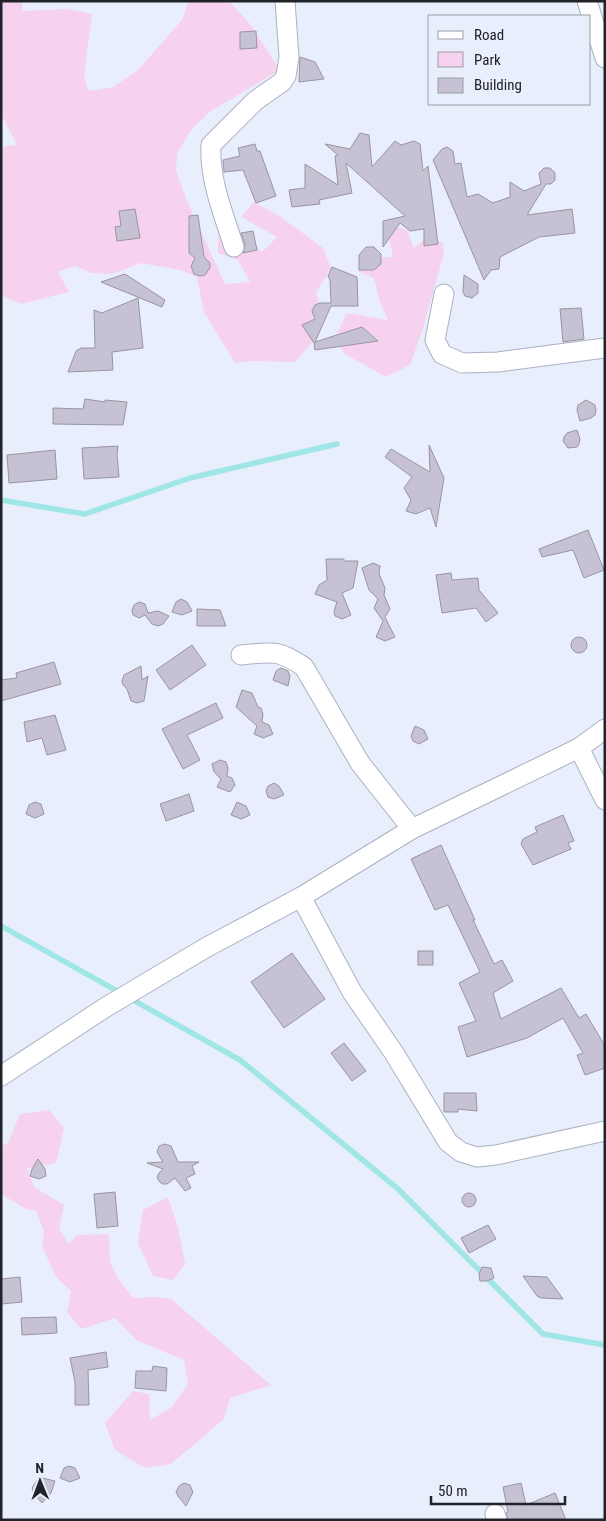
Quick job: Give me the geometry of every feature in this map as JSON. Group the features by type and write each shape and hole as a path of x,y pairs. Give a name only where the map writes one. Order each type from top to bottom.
{"street":[{"path":"234,247 214,184 211,145 255,101 282,82 286,76 289,57 284,1"},
{"path":"587,1 604,52"},
{"path":"444,294 435,340 442,354 462,363 498,362 605,348"},
{"path":"241,655 274,652 290,657 304,666 360,763 412,829"},
{"path":"1,1076 106,1007 207,947 301,898 412,829 579,748 605,729"},
{"path":"579,748 605,800"},
{"path":"301,898 352,992 394,1053 448,1142 461,1152 477,1158 605,1131"}],"green space":[{"path":"1,1 22,1 23,11 67,9 92,14 84,75 88,91 113,87 138,70 182,20 189,1 229,1 250,24 280,70 211,111 192,129 177,153 176,170 187,201 225,284 250,282 238,260 218,253 218,229 235,232 262,252 277,237 241,217 254,202 281,217 323,248 331,268 316,293 320,306 318,336 295,362 254,361 235,363 204,312 197,277 180,270 141,263 112,274 91,273 75,266 58,272 69,292 21,304 3,296 1,288 1,147 17,145 4,119 1,118"},
{"path":"386,223 407,230 414,248 428,236 443,243 444,253 423,328 410,365 386,377 345,354 334,339 347,313 388,320 380,302 374,278 358,271 362,258 393,257"},
{"path":"49,1110 64,1128 56,1163 27,1168 34,1187 64,1205 59,1229 69,1244 77,1235 109,1234 110,1262 117,1277 133,1298 154,1297 171,1299 271,1385 230,1398 224,1419 171,1464 145,1468 115,1450 105,1423 133,1391 149,1394 150,1420 171,1408 188,1384 184,1360 136,1340 115,1318 81,1329 67,1312 71,1291 56,1277 42,1246 44,1231 36,1211 26,1209 1,1194 1,1146 8,1143 20,1114"},
{"path":"168,1197 178,1227 185,1264 173,1280 153,1276 138,1243 143,1210"}],"building":[{"path":"256,31 257,48 240,49 240,32"},
{"path":"300,57 315,62 324,79 299,82"},
{"path":"360,133 369,135 372,167 395,141 401,145 414,141 420,144 423,171 428,166 438,244 424,246 424,229 410,231 400,223 383,247 383,221 405,216 346,163 352,193 319,200 320,204 292,207 289,190 305,188 305,164 338,185 335,156 338,155 325,144 350,149"},
{"path":"255,144 257,151 260,151 276,196 256,203 243,170 224,172 223,160 240,156 238,148"},
{"path":"447,147 453,151 455,164 461,163 467,197 478,194 493,203 510,197 510,182 524,191 541,184 539,173 544,168 550,168 555,173 555,180 551,184 546,184 527,215 572,209 575,233 539,237 500,257 499,269 491,270 484,280 433,160 442,149"},
{"path":"135,209 140,238 117,241 115,227 121,226 119,211"},
{"path":"198,215 204,257 210,263 210,268 205,275 200,276 194,274 191,266 195,258 189,253 189,216"},
{"path":"253,231 257,250 243,253 245,244 241,233"},
{"path":"366,247 374,247 381,254 381,264 374,270 359,270 359,255"},
{"path":"332,267 357,277 358,306 331,306 315,342 362,327 378,341 315,350 314,343 302,325 315,319 312,311 315,305 331,303 330,280 328,276"},
{"path":"125,274 165,300 162,307 101,282"},
{"path":"464,275 478,284 478,293 472,298 465,296 463,292"},
{"path":"138,298 143,348 112,352 113,370 68,372 76,351 81,348 95,348 94,310 102,313"},
{"path":"581,308 584,339 563,342 560,309"},
{"path":"85,399 105,402 105,400 127,402 123,425 53,424 53,408 83,409"},
{"path":"586,400 595,405 595,415 580,421 577,410 578,405"},
{"path":"577,430 580,439 579,444 577,447 568,448 563,441 564,437 567,433"},
{"path":"429,445 444,478 436,527 430,508 416,514 406,511 411,500 404,488 412,477 385,457 391,449 430,472"},
{"path":"118,446 119,477 84,479 82,448"},
{"path":"55,450 57,479 9,483 7,455"},
{"path":"588,530 604,570 584,578 573,550 542,557 539,549"},
{"path":"326,559 358,561 353,588 342,593 351,615 342,619 335,616 334,611 337,602 315,594 319,585 327,580"},
{"path":"373,563 380,566 379,574 385,588 384,595 390,609 385,617 395,637 385,641 376,637 383,621 374,608 378,599 369,590 362,568"},
{"path":"451,573 452,580 478,578 479,590 498,613 486,622 476,608 442,613 436,575"},
{"path":"181,599 187,602 192,611 182,615 172,612 176,602"},
{"path":"139,602 145,604 148,613 158,611 169,616 163,624 158,626 152,624 145,615 139,618 133,615 132,610 134,605"},
{"path":"197,609 220,610 226,626 197,626"},
{"path":"579,637 587,645 579,653 571,645"},
{"path":"192,645 206,665 170,690 156,670"},
{"path":"54,662 61,684 1,701 1,680 17,678 16,673"},
{"path":"141,666 142,680 148,676 144,701 137,703 131,701 122,681 124,675"},
{"path":"281,668 288,671 290,676 288,686 273,680 276,671"},
{"path":"242,690 252,693 258,707 261,708 263,714 262,722 269,725 273,734 263,738 254,734 257,726 236,707"},
{"path":"216,703 223,718 187,735 200,760 183,769 162,729"},
{"path":"55,715 66,750 47,755 42,738 27,742 24,722"},
{"path":"415,726 424,730 428,739 419,744 413,741 411,736"},
{"path":"220,760 226,762 228,768 227,776 232,778 235,785 230,792 217,787 221,779 214,772 212,764"},
{"path":"274,783 279,786 284,795 274,799 268,797 266,791 268,786"},
{"path":"189,794 194,811 166,821 160,804"},
{"path":"35,802 41,804 44,814 35,818 26,814 29,805"},
{"path":"237,802 246,806 250,815 241,819 231,815"},
{"path":"563,815 574,841 568,843 571,849 533,865 521,844 523,839 537,832 535,827"},
{"path":"441,845 494,964 502,960 513,981 493,993 501,1019 561,988 579,1018 586,1014 605,1046 605,1068 585,1075 577,1055 583,1053 563,1018 527,1038 467,1057 458,1027 476,1021 459,983 480,972 448,905 435,910 411,859"},
{"path":"418,951 433,951 433,965 418,965"},
{"path":"292,953 325,999 284,1028 251,982"},
{"path":"344,1043 366,1071 352,1081 331,1053"},
{"path":"444,1093 476,1093 477,1111 458,1109 458,1112 444,1112"},
{"path":"165,1144 171,1146 178,1162 199,1162 192,1166 195,1174 186,1178 191,1188 185,1191 175,1178 167,1184 162,1184 157,1177 163,1169 147,1163 163,1162 157,1152 159,1146"},
{"path":"38,1159 45,1169 46,1176 39,1179 30,1176"},
{"path":"115,1192 118,1226 97,1228 94,1194"},
{"path":"466,1193 472,1193 476,1200 472,1207 466,1207 462,1203 462,1197"},
{"path":"488,1225 496,1239 469,1253 461,1238"},
{"path":"482,1267 491,1268 494,1278 480,1281 479,1274"},
{"path":"523,1276 547,1277 563,1299 541,1298 537,1296"},
{"path":"20,1277 22,1302 1,1304 1,1279"},
{"path":"56,1317 57,1333 22,1335 21,1318"},
{"path":"106,1352 108,1367 88,1370 89,1405 75,1405 75,1382 70,1358"},
{"path":"153,1366 167,1368 166,1391 135,1388 136,1371 152,1371"},
{"path":"69,1466 75,1468 80,1478 70,1482 60,1478 64,1468"},
{"path":"42,1478 55,1481 51,1493 42,1503 34,1494 32,1488 37,1480"},
{"path":"184,1483 190,1485 193,1492 186,1506 176,1492 179,1486"},
{"path":"521,1483 526,1505 555,1493 566,1520 508,1520 503,1487"}],"waterway":[{"path":"1,500 85,514 190,478 337,444"},
{"path":"1,926 240,1060 397,1188 543,1334 605,1345"}]}
